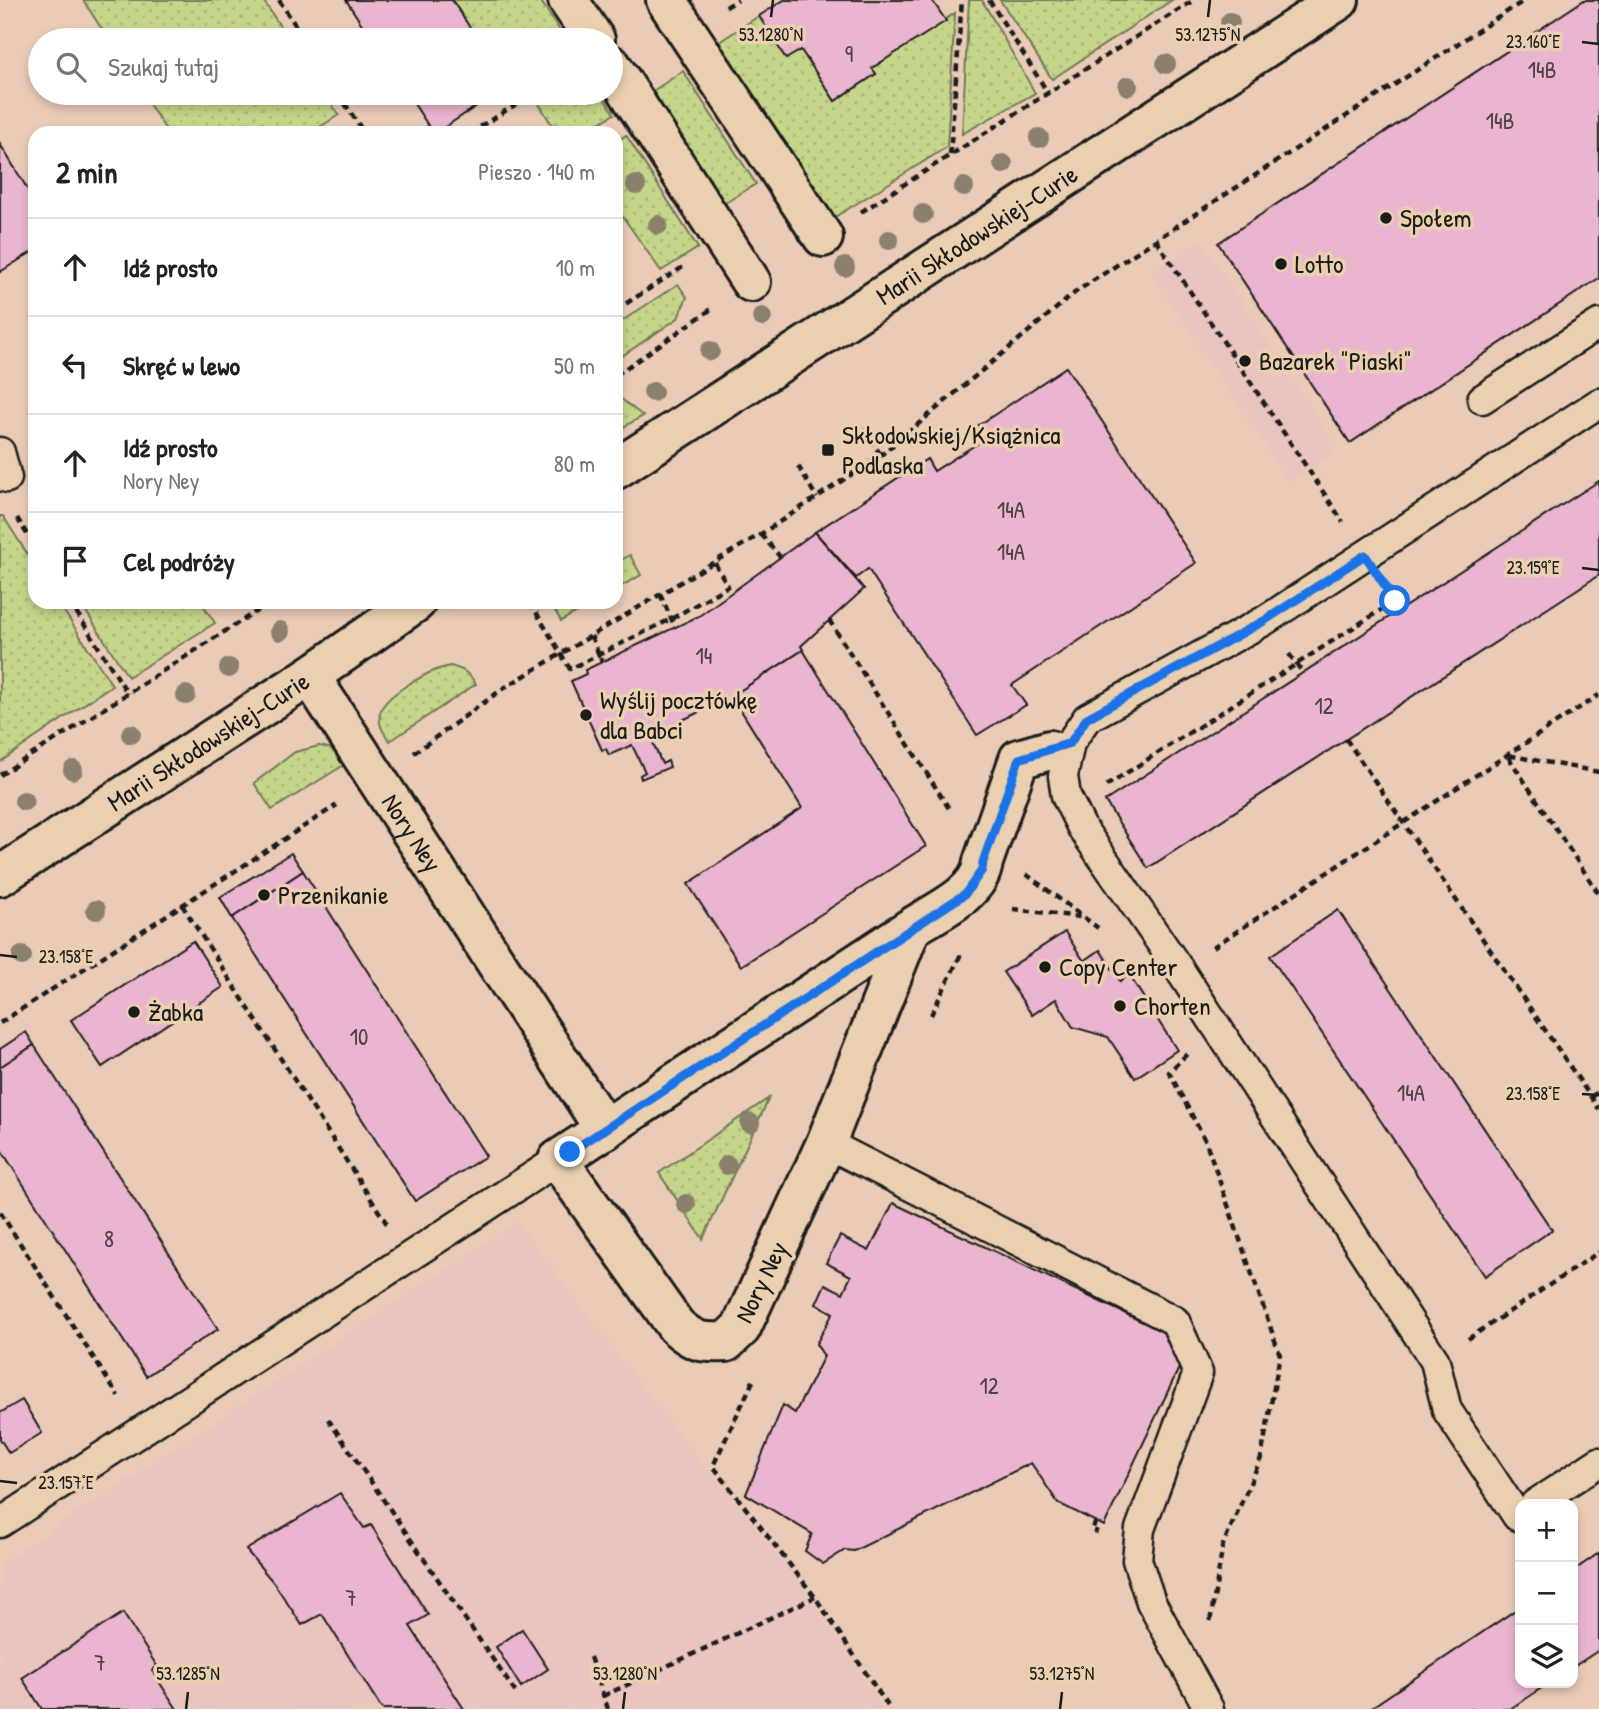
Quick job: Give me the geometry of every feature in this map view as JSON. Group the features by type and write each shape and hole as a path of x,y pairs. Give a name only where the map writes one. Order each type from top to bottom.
{"street":[{"path":"568,0 586,28"},
{"path":"666,0 823,237"},
{"name":"Marii Skłodowskiej-Curie","path":"623,464 1339,0"},
{"path":"623,84 751,282"},
{"name":"Marii Skłodowskiej-Curie","path":"0,876 310,676 406,609"},
{"name":"Nory Ney","path":"310,676 605,1130"},
{"path":"558,1160 965,894 982,870 1019,759 1060,746"},
{"name":"Nory Ney","path":"558,1160 676,1326 691,1340 726,1342 741,1328 826,1143 911,928"}],"lane":[{"path":"1482,399 1599,324"},
{"path":"1515,1513 1447,1410 1435,1361 1179,969 1082,828 1066,796 1060,746 1087,718 1264,621 1599,403"},
{"path":"826,1143 1175,1321 1198,1373 1140,1529 1137,1560 1151,1602 1209,1709"},
{"path":"0,1524 558,1160"},
{"path":"1543,1499 1599,1462"}],"path":[{"path":"279,0 296,28"},
{"path":"950,155 962,0"},
{"path":"989,0 1048,93"},
{"path":"823,237 1194,0"},
{"path":"0,1023 377,780 504,688 817,498 881,455 1077,291 1525,0"},
{"path":"346,105 359,126"},
{"path":"481,126 515,105"},
{"path":"1097,792 1395,601 1156,240"},
{"path":"623,306 725,241"},
{"path":"623,370 751,282"},
{"path":"863,429 881,455"},
{"path":"798,466 817,498"},
{"path":"12,511 28,536"},
{"path":"761,534 780,558"},
{"path":"534,609 570,669 671,619 728,586 714,562"},
{"path":"660,594 675,627"},
{"path":"74,609 128,694"},
{"path":"0,775 260,609"},
{"path":"829,620 983,862 1022,871 1103,932"},
{"path":"591,636 602,662"},
{"path":"1179,969 1599,695"},
{"path":"1346,739 1599,1108"},
{"path":"1507,755 1599,772"},
{"path":"1507,755 1599,894"},
{"path":"182,905 389,1228"},
{"path":"1007,909 1083,918"},
{"path":"929,1017 965,946"},
{"path":"1189,1051 1169,1072 1206,1142 1280,1355 1261,1458 1223,1545 1209,1630"},
{"path":"1591,1097 1599,1091"},
{"path":"0,1212 122,1403"},
{"path":"1435,1361 1599,1252"},
{"path":"753,1380 713,1466 815,1597 890,1709"},
{"path":"328,1419 518,1696"},
{"path":"603,1696 815,1597"},
{"path":"590,1657 608,1709"}],"shaded area":[{"name":"Bazarek \"Piaski\"","path":"1201,240 1339,449 1289,482 1151,273"},
{"path":"517,1222 667,1420 790,1567 883,1709 0,1709 0,1564"}],"green space":[{"path":"83,0 263,0 281,28 101,28"},
{"path":"451,0 540,0 558,28 469,28"},
{"path":"969,0 982,0 1035,93 962,134"},
{"path":"1000,0 1172,0 1052,79"},
{"path":"955,13 947,147 827,222 713,46 759,16 786,58 801,50 835,101 876,74 872,68"},
{"path":"683,71 756,184 722,205 650,93"},
{"path":"150,105 332,105 339,115 321,126 163,126"},
{"path":"540,105 608,105 614,114 595,126 553,126"},
{"path":"626,135 698,248 661,271 623,217 623,137"},
{"path":"678,284 687,297 678,318 623,355 623,320"},
{"path":"623,400 643,416 623,427"},
{"path":"0,516 3,516 28,555 28,609 63,609 112,685 0,762"},
{"path":"630,555 641,575 623,585 623,559"},
{"path":"84,609 206,609 215,623 128,677"},
{"path":"554,609 581,609 561,621"},
{"path":"450,666 465,672 476,684 390,741 380,723 382,708 386,702 419,678"},
{"path":"319,746 335,751 347,763 272,810 254,783 295,752"},
{"path":"769,1098 703,1239 659,1173"}],"building":[{"path":"346,0 452,0 470,28 364,28"},
{"path":"784,0 932,0 946,21 872,68 876,74 835,101 801,50 786,59 759,16"},
{"path":"1584,0 1599,0 1599,278 1350,443 1218,243"},
{"path":"415,105 478,105 446,126 428,126"},
{"path":"0,144 28,190 28,254 0,272"},
{"path":"1066,367 1196,563 1012,685 1026,705 977,735 868,569 856,578 815,532 927,459 934,471 983,440 976,427"},
{"path":"1599,481 1599,575 1148,868 1105,801"},
{"path":"815,532 864,589 801,646 803,650 732,696 650,736 662,764 668,761 670,767 641,779 640,775 645,772 632,745 609,755 606,749 602,750 571,681 586,674 585,670 699,616"},
{"path":"803,650 926,846 741,966 688,884 802,808 732,696"},
{"path":"291,853 303,871 232,918 220,897"},
{"path":"303,871 486,1156 415,1201 232,918"},
{"path":"1338,910 1552,1230 1485,1276 1270,956"},
{"path":"1065,932 1084,961 1100,950 1120,981 1129,975 1177,1050 1135,1078 1108,1037 1073,1027 1056,999 1032,1015 1003,972"},
{"path":"193,941 223,987 102,1067 71,1020"},
{"path":"26,1032 34,1045 0,1067 0,1049"},
{"path":"34,1045 218,1329 146,1376 0,1148 0,1067"},
{"path":"893,1203 1166,1333 1179,1368 1104,1526 1058,1503 1031,1463 854,1551 845,1550 823,1564 805,1551 812,1534 746,1494 783,1405 795,1413 824,1356 816,1344 833,1313 816,1304 825,1284 843,1293 851,1276 826,1263 840,1236 869,1251"},
{"path":"22,1400 42,1433 9,1453 0,1439 0,1413"},
{"path":"340,1493 364,1528 371,1525 428,1615 410,1626 464,1709 382,1709 322,1614 302,1625 274,1583 246,1550"},
{"path":"1599,1553 1599,1650 1578,1664 1578,1625 1578,1568"},
{"path":"1515,1610 1515,1688 1542,1688 1510,1709 1369,1709"},
{"path":"123,1613 157,1666 152,1671 177,1709 42,1709 22,1678"},
{"path":"522,1629 548,1669 521,1687 496,1647"}],"place":[{"name":"Społem","path":"1386,218"},
{"name":"Lotto","path":"1281,264"},
{"name":"Bazarek \"Piaski\"","path":"1245,361"},
{"name":"Skłodowskiej/Książnica Podlaska","path":"828,450"},
{"name":"Wyślij pocztówkę dla Babci","path":"586,715"},
{"name":"Przenikanie","path":"264,895"},
{"name":"Copy Center","path":"1045,967"},
{"name":"Chorten","path":"1120,1006"},
{"name":"Żabka","path":"134,1012"}],"route":[{"path":"570,1152 965,894 982,870 1019,759 1070,743 1087,718 1264,621 1365,555 1395,601"}]}
